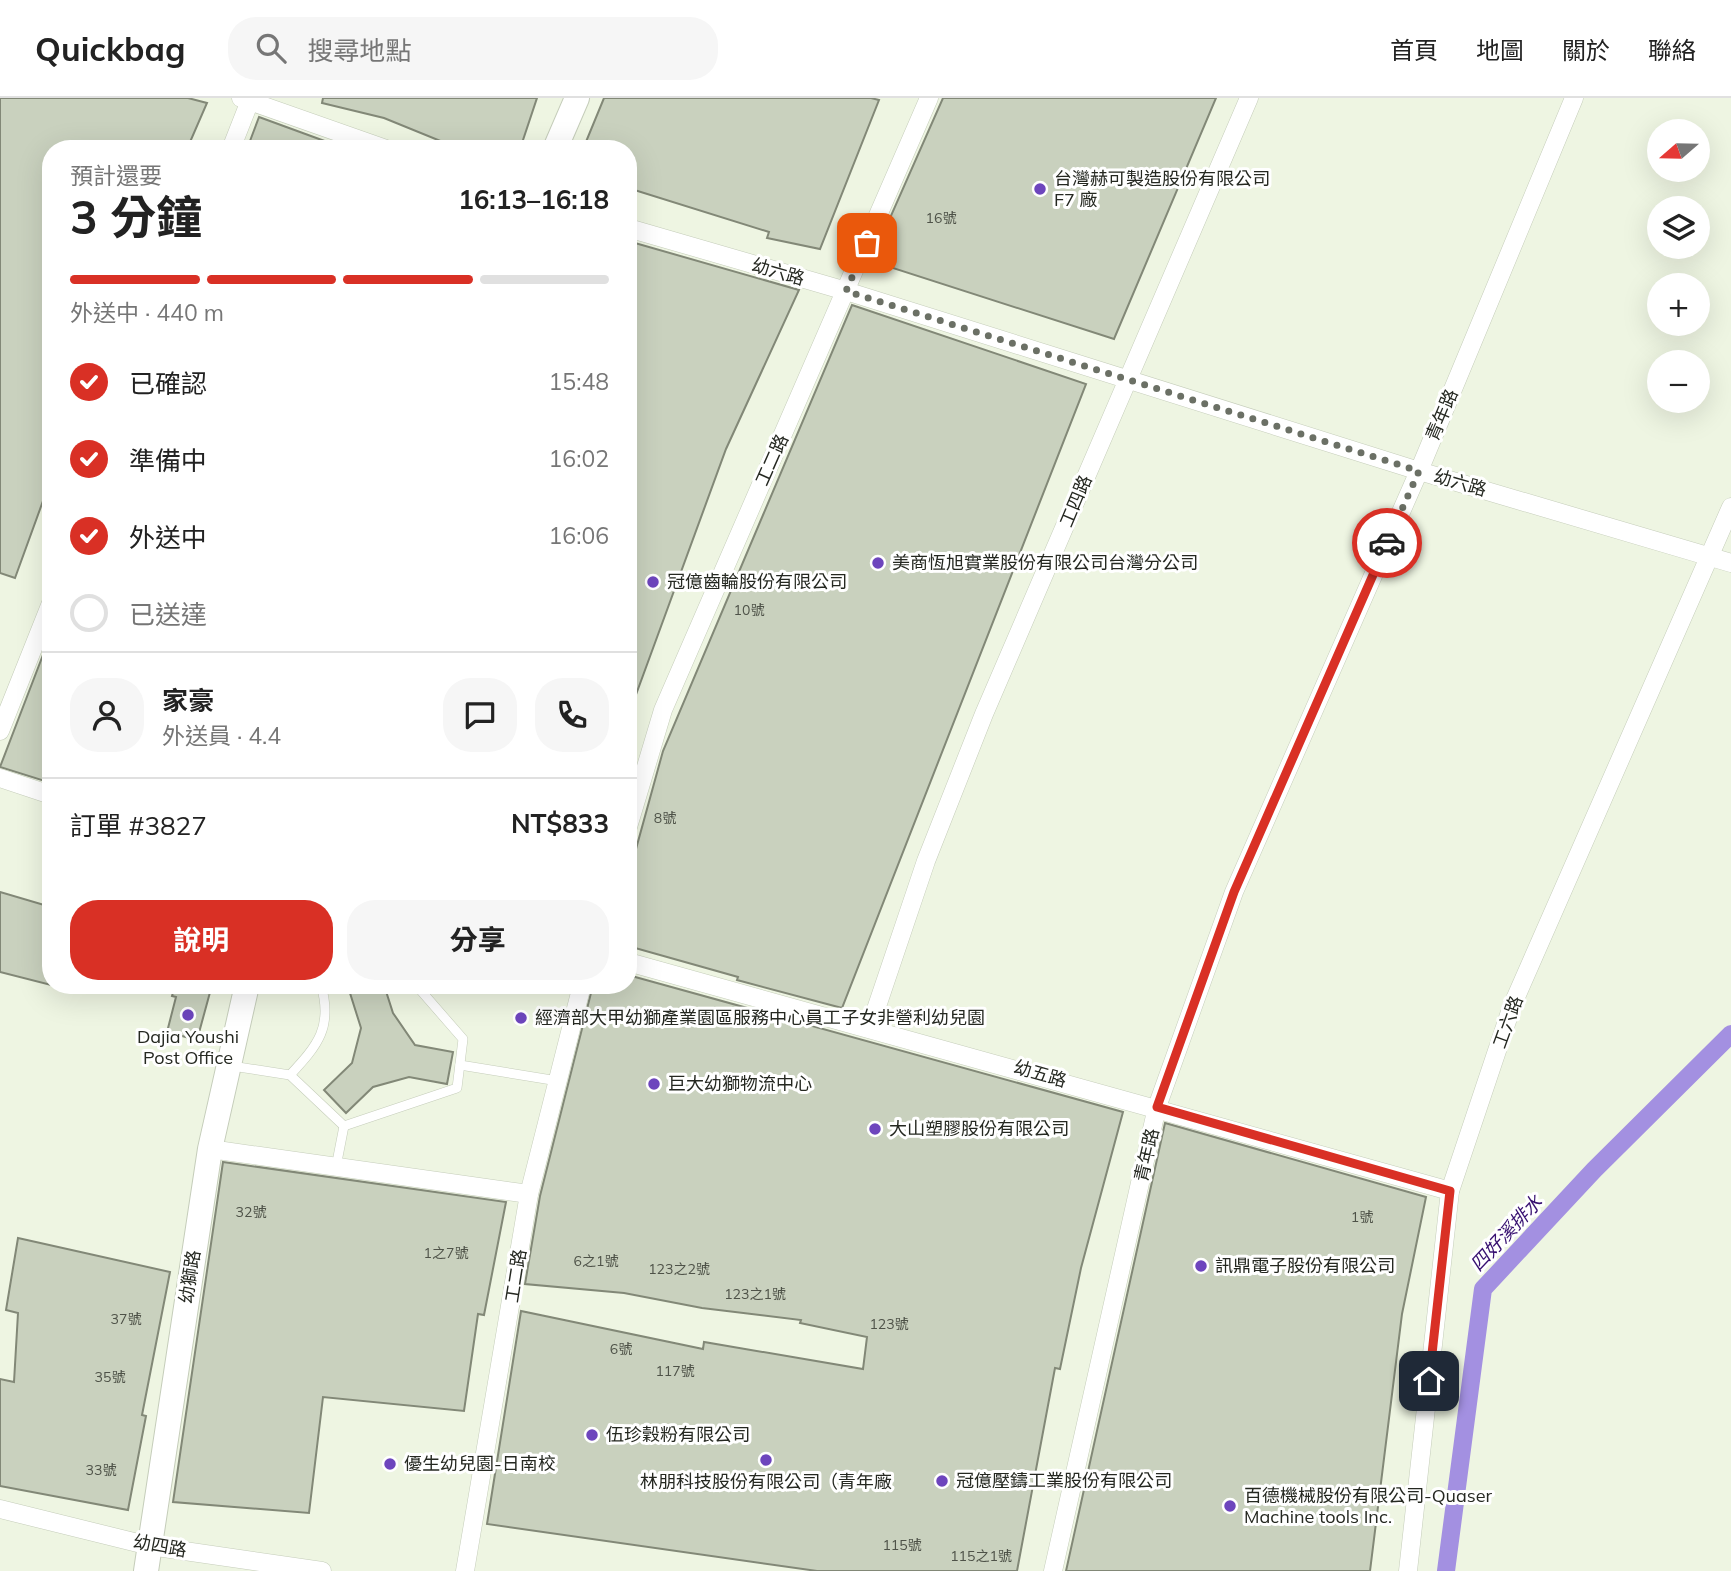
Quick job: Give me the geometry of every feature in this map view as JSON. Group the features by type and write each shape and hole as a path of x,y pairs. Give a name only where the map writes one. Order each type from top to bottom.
{"street":[{"path":"559,140 577,98"},
{"name":"工二路","path":"637,797 663,710 929,98"},
{"name":"工四路","path":"870,1027 926,861 979,726 1248,98"},
{"name":"青年路","path":"1053,1571 1157,1107 1234,892 1419,471 1574,98"},
{"path":"234,140 247,99 361,140"},
{"name":"幼六路","path":"637,231 846,291 1128,382 1731,563"},
{"name":"工六路","path":"1408,1571 1450,1191 1512,1006 1731,507"},
{"path":"0,731 42,626"},
{"path":"0,778 42,792"},
{"name":"幼五路","path":"637,964 870,1027 1450,1191"},
{"name":"幼獅路","path":"146,1571 210,1149 245,994"},
{"name":"工二路","path":"466,1571 529,1194 580,994"},
{"path":"210,1149 529,1194"},
{"name":"幼四路","path":"0,1509 150,1546 322,1571"}],"lane":[{"path":"290,1075 316,1047 328,1008 324,994"},
{"path":"344,1126 457,1088 463,1040 424,994"},
{"path":"229,1065 290,1075 344,1126"},
{"path":"460,1065 558,1081"},
{"path":"336,1167 344,1126"}],"building":[{"path":"0,98 188,98 207,103 191,140 42,140 42,504 15,578 0,573"},
{"path":"323,98 537,98 523,140 438,140 384,118 322,103"},
{"path":"604,98 879,100 820,249 767,238 769,232 637,191 637,140 587,140"},
{"name":"台灣赫可製造股份有限公司 F7 廠","path":"943,98 1216,98 1114,339 871,261"},
{"path":"259,117 322,140 250,140"},
{"name":"冠億齒輪股份有限公司","path":"637,244 799,290 726,449 637,692"},
{"name":"美商恆旭實業股份有限公司台灣分公司","path":"852,305 1086,384 842,1008 737,980 738,977 637,949 637,845 663,751"},
{"path":"42,657 42,780 0,767"},
{"path":"0,892 42,904 42,983 0,972"},
{"path":"637,977 1123,1112 1081,1268 1060,1369 1055,1368 1017,1571 817,1571 487,1524 521,1311 703,1349 704,1342 863,1369 867,1337 800,1323 801,1320 702,1308 624,1293 525,1284 540,1196 591,994 637,994"},
{"name":"Dajia Youshi Post Office","path":"210,994 197,1040 167,1032 176,997 172,996"},
{"path":"350,994 387,994 393,1013 415,1045 453,1052 447,1084 409,1077 373,1087 346,1113 324,1090 352,1063 361,1028"},
{"path":"1165,1123 1426,1197 1402,1314 1370,1571 1066,1571"},
{"path":"223,1162 506,1202 484,1315 478,1314 464,1411 323,1397 309,1513 173,1502"},
{"path":"18,1238 170,1272 142,1415 146,1416 128,1510 0,1486 0,1379 14,1382 18,1313 6,1310"}],"waterway":[{"name":"四好溪排水","path":"1446,1571 1483,1289 1594,1170 1731,1034"}],"way so far":[{"path":"867,243 846,291 1128,382 1419,471 1387,543"}],"place":[{"name":"台灣赫可製造股份有限公司 F7 廠","path":"1040,189"},
{"name":"美商恆旭實業股份有限公司台灣分公司","path":"878,563"},
{"name":"冠億齒輪股份有限公司","path":"653,582"},
{"name":"Dajia Youshi Post Office","path":"188,1015"},
{"name":"經濟部大甲幼獅產業園區服務中心員工子女非營利幼兒園","path":"521,1018"},
{"name":"巨大幼獅物流中心","path":"654,1084"},
{"name":"大山塑膠股份有限公司","path":"875,1129"},
{"name":"訊鼎電子股份有限公司","path":"1201,1266"},
{"name":"伍珍穀粉有限公司","path":"592,1435"},
{"name":"林朋科技股份有限公司（青年廠","path":"766,1460"},
{"name":"優生幼兒園-日南校","path":"390,1464"},
{"name":"冠億壓鑄工業股份有限公司","path":"942,1481"},
{"name":"百德機械股份有限公司-Quaser Machine tools Inc.","path":"1230,1506"}],"route":[{"path":"1387,543 1234,892 1157,1107 1450,1191 1429,1381"}]}
